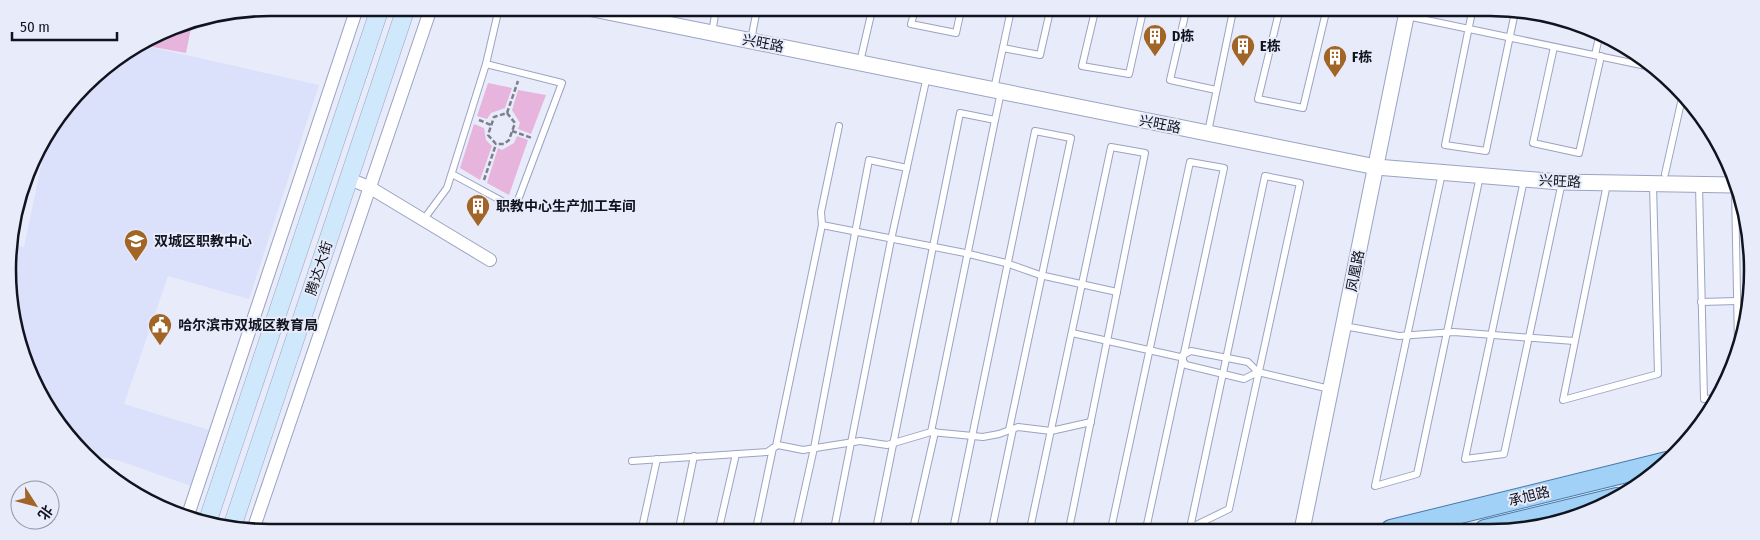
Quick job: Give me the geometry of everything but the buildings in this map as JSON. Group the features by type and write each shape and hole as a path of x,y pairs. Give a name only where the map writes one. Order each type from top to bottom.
{"main road":[{"name":"腾达大街","path":"209,516 377,16"},
{"name":"腾达大街","path":"234,521 403,16"},
{"name":"承旭路","path":"1415,524 1650,466"},
{"name":"承旭路","path":"1538,519 1568,511"}],"street":[{"path":"190,510 354,16"},
{"path":"256,523 428,16"},
{"name":"兴旺路","path":"645,16 712,33 1376,167 1562,182 1729,185"},
{"name":"凤凰路","path":"1303,524 1406,16"},
{"path":"348,179 369,187 490,260"}],"lane":[{"path":"424,219 447,188 486,64 498,16"},
{"path":"712,33 715,16"},
{"path":"751,40 756,16"},
{"path":"860,62 871,16"},
{"path":"913,16 911,24 956,32 960,16"},
{"path":"914,524 995,120 1003,48 1011,16"},
{"path":"1003,48 1040,55 1049,16"},
{"path":"1094,16 1082,66 1129,74 1142,16"},
{"path":"1185,16 1170,80 1216,90"},
{"path":"1207,133 1232,16"},
{"path":"1278,16 1258,99 1303,108 1325,16"},
{"path":"1414,16 1636,63"},
{"path":"1471,16 1445,145 1486,151 1514,17"},
{"path":"1554,47 1533,143 1580,153 1598,56 1599,41"},
{"path":"452,174 515,208 562,83 486,64"},
{"path":"835,524 891,240 927,76"},
{"path":"1665,174 1681,103"},
{"path":"877,524 960,113 995,120"},
{"path":"757,524 822,226 821,212 839,126"},
{"path":"954,524 1036,131 1071,138 1041,276 993,524"},
{"path":"1031,524 1111,147 1145,153 1070,524"},
{"path":"797,524 814,448 869,160 907,168"},
{"path":"1112,524 1190,162 1224,168 1147,524"},
{"path":"1442,173 1376,486 1417,474 1480,176"},
{"path":"1191,524 1265,176 1300,183 1230,509 1198,524"},
{"path":"1524,179 1465,459 1504,454 1562,182"},
{"path":"1607,184 1563,400 1658,374 1653,185"},
{"path":"1699,185 1704,399 1709,399"},
{"path":"1735,206 1738,324"},
{"path":"822,226 967,254 1008,264 1041,276 1117,292"},
{"path":"1701,302 1738,301"},
{"path":"1344,326 1399,336 1448,333 1492,334 1574,342"},
{"path":"1072,332 1183,357 1191,351 1248,362 1259,372 1331,389"},
{"path":"1183,357 1186,365 1244,379 1259,372"},
{"path":"632,460 767,452 775,447 803,450 860,441 887,445 933,432 973,436 999,434 1018,427 1051,431 1091,422"},
{"path":"720,524 736,454"},
{"path":"680,524 694,456"},
{"path":"643,524 657,459"}],"path":[{"path":"507,114 521,73"},
{"path":"507,114 515,123 510,140 504,144 496,144 488,135 491,125 494,118 507,114"},
{"path":"470,117 491,125"},
{"path":"512,131 540,141"},
{"path":"481,190 496,144"}],"shaded area":[{"path":"191,29 186,53 150,46"},
{"name":"双城区职教中心","path":"149,47 319,85 249,299 168,276 124,404 209,430 191,486 117,460 99,457 79,437 59,411 42,382 30,352 21,320 16,270 17,246 24,247 43,156 50,143 79,103 103,79 143,50"},
{"path":"488,83 512,88 505,108 491,113 487,119 477,116"},
{"path":"518,90 546,95 531,134 518,129 520,123 512,110"},
{"path":"474,124 484,128 486,140 492,146 480,180 460,168"},
{"path":"517,136 528,140 509,195 487,183 498,148 502,150 514,143"}],"place":[{"name":"D栋","path":"1155,57"},
{"name":"E栋","path":"1243,67"},
{"name":"F栋","path":"1335,78"},
{"name":"职教中心生产加工车间","path":"478,227"},
{"name":"双城区职教中心","path":"136,262"},
{"name":"哈尔滨市双城区教育局","path":"160,346"}]}
